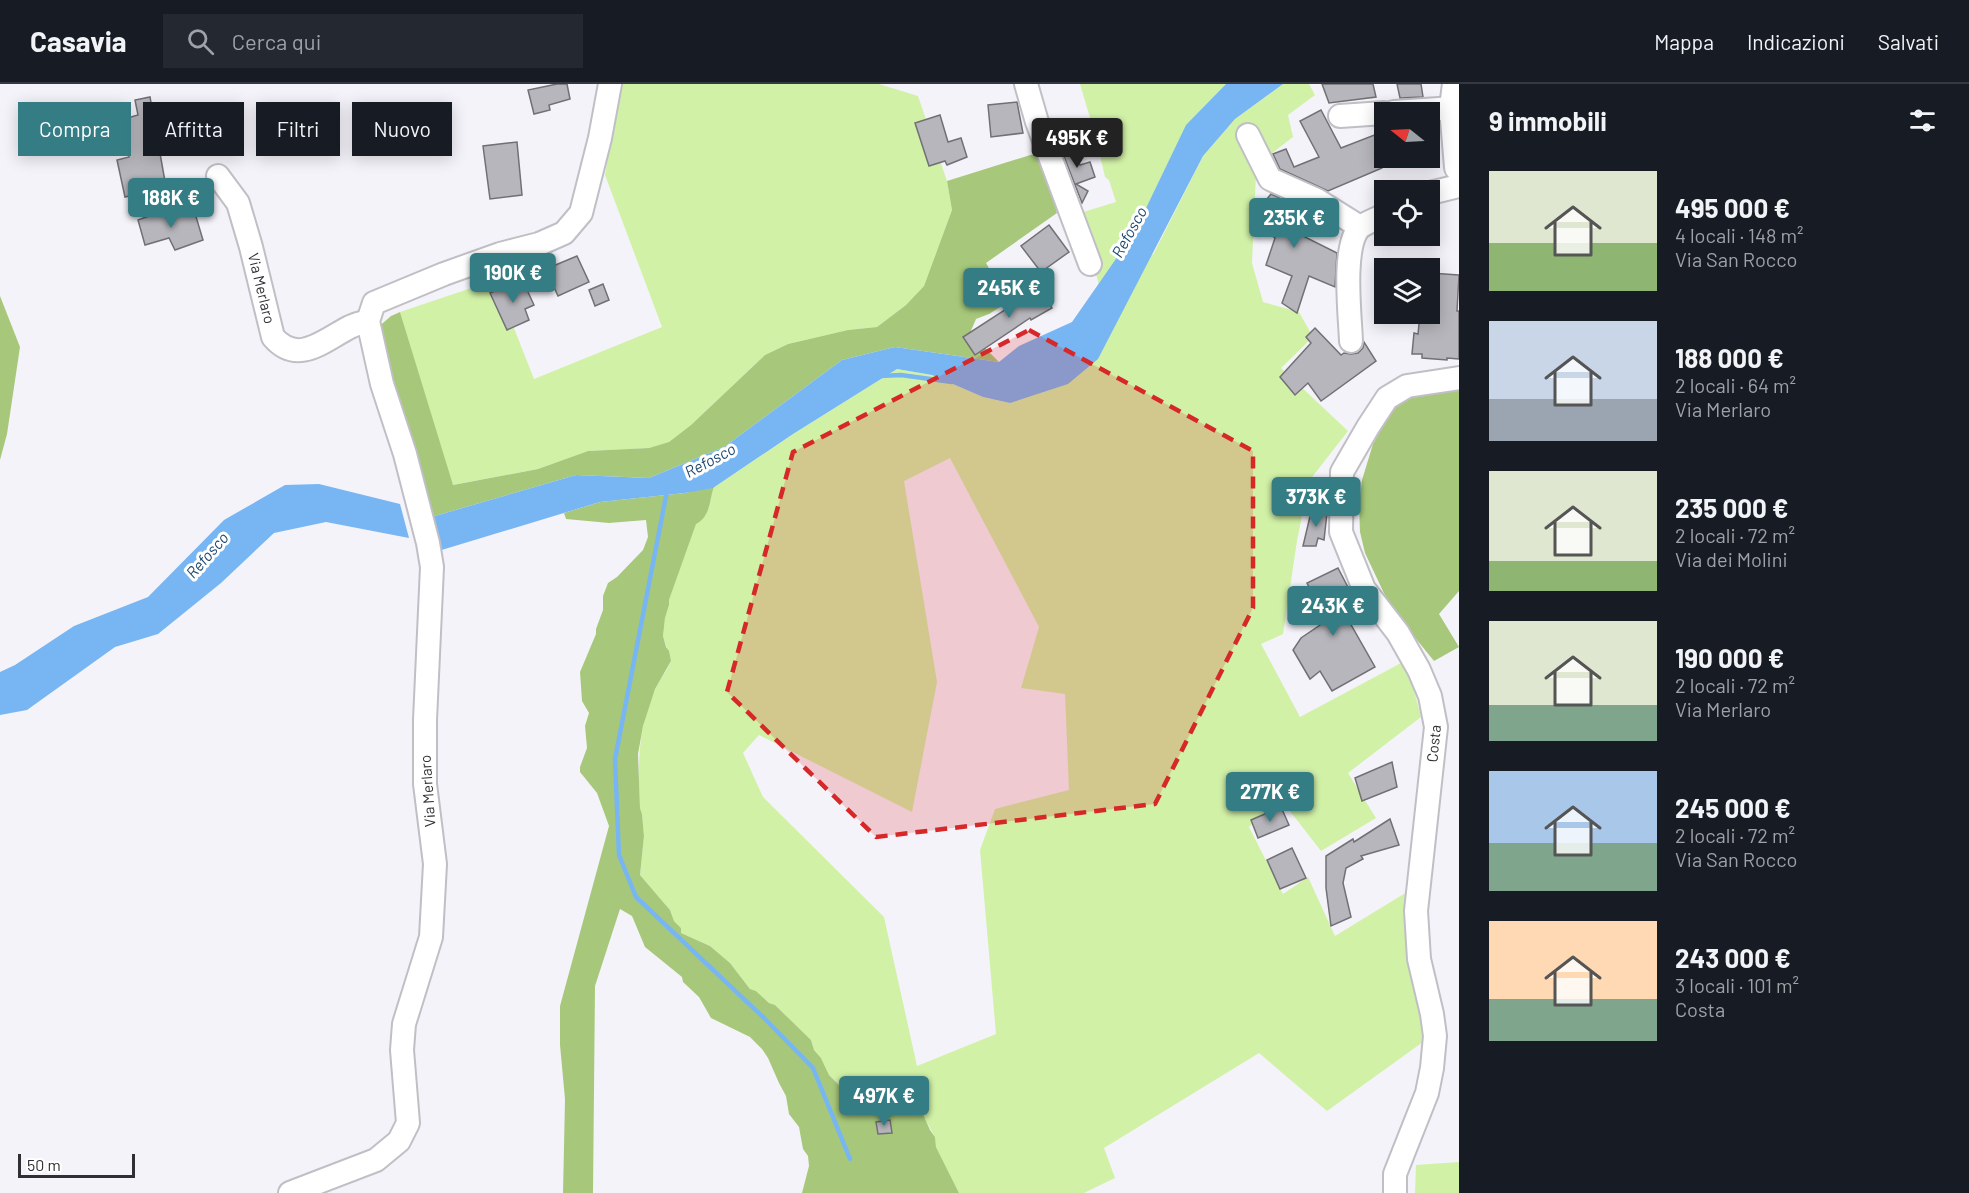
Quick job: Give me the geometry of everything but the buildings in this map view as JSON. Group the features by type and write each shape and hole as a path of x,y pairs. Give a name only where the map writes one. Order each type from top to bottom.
{"main road":[{"path":"1456,96 1459,167"}],"street":[{"path":"368,321 374,303 444,274 500,254 539,244 564,233 581,213 600,138 610,84"},
{"path":"1026,84 1036,122 1090,264"},
{"path":"1433,102 1456,96"},
{"path":"1340,116 1374,114"},
{"path":"1248,135 1270,179 1317,200 1360,227"},
{"name":"Via Merlaro","path":"218,176 238,203 273,337 280,345 299,352 324,343 351,326 368,321 382,384 405,454 421,515 432,567 425,720 425,784 435,864 431,937 404,1024 402,1050 408,1123 399,1141 376,1160 290,1193"},
{"path":"1440,190 1459,186"},
{"path":"1352,341 1348,278 1353,241 1360,227 1374,220"},
{"name":"Costa","path":"1395,1193 1395,1174 1427,1093 1435,1036 1419,959 1416,911 1436,726 1430,696 1419,670 1398,633 1364,589 1341,532 1342,472 1387,399 1407,386 1459,378"}],"highlighted area":[{"path":"1029,330 1253,451 1253,608 1155,804 876,837 727,692 793,452"}],"green space":[{"path":"620,84 879,84 918,96 947,181 952,210 924,286 906,305 877,327 848,330 788,344 765,355 691,425 669,442 649,448 588,451 538,469 452,485 400,312 495,280 534,379 662,327 605,175"},
{"path":"1080,84 1226,84 1186,126 1134,233 1099,285 1080,213 1116,202 1109,180 1105,177"},
{"path":"1283,84 1309,84 1315,95 1288,115 1293,137 1267,157 1256,174 1252,263 1263,302 1299,312 1313,337 1281,368 1348,431 1309,481 1283,634 1261,644 1300,717 1401,663 1410,675 1421,717 1348,773 1376,818 1321,851 1279,797 1249,827 1283,894 1308,877 1335,936 1407,892 1424,1028 1423,1042 1327,1111 1259,1053 1104,1148 1115,1178 1084,1193 959,1193 936,1147 935,1137 920,1110 882,1103 840,1086 829,1075 821,1058 814,1050 811,1040 775,1005 750,989 730,963 710,946 681,933 681,928 674,921 670,910 640,875 644,836 640,808 640,748 649,704 671,661 663,636 669,600 696,523 707,513 713,488 793,434 897,369 932,375 983,397 1010,403 1154,253 1203,156 1235,119","holes":["950,458 1039,627 1021,688 1065,694 1069,790 995,809 980,850 996,1034 917,1066 884,917 763,797 743,753 759,735 912,812 937,682 904,481"]},
{"path":"1040,152 1057,213 986,263 1008,302 976,319 970,333 999,362 895,347 842,360 724,447 649,478 576,475 428,518 376,329 391,316 400,312 453,485 538,469 588,451 649,448 669,442 691,425 765,355 788,344 848,330 877,327 906,305 924,286 952,210 947,181"},
{"path":"0,296 20,347 7,434 0,460"},
{"path":"1459,381 1459,591 1439,614 1459,647 1434,661 1391,608 1365,553 1360,532 1359,505 1362,480 1373,444 1395,405 1409,392"},
{"path":"714,486 709,508 701,521 696,524 669,600 663,636 671,661 655,689 643,726 638,754 640,808 644,836 640,875 670,910 674,921 681,928 681,933 710,946 730,963 750,989 775,1005 811,1040 814,1050 821,1058 829,1075 840,1086 882,1103 887,1103 889,1096 896,1090 909,1094 919,1105 935,1137 936,1147 959,1193 802,1193 809,1166 808,1156 803,1149 799,1127 789,1114 786,1096 768,1058 750,1037 711,1018 699,997 683,982 682,977 645,947 632,916 620,909 595,986 593,1193 563,1193 565,1099 560,1045 560,1006 609,826 597,793 580,772 587,748 585,726 589,713 582,701 580,672 596,634 603,610 603,596 608,583 617,577 643,550 648,537 646,520 609,523 566,519 564,513 600,502 685,493"},
{"path":"1459,1162 1459,1193 1415,1193 1416,1165"}],"water":[{"path":"1226,84 1283,84 1235,119 1203,156 1098,359 1068,384 1010,403 983,397 932,375 897,369 793,434 713,488 600,502 435,552 428,518 576,475 649,478 724,447 842,360 895,347 999,362 1019,346 1072,322 1134,233 1186,125"},
{"path":"319,484 400,504 409,538 326,522 274,533 221,583 158,634 115,647 27,710 0,715 0,672 15,665 74,626 148,597 224,520 285,485"}],"waterway":[{"name":"Refosco","path":"880,376 901,375 952,382"},
{"path":"667,491 615,759 619,855 636,897 764,1018 813,1068 850,1159"}]}
